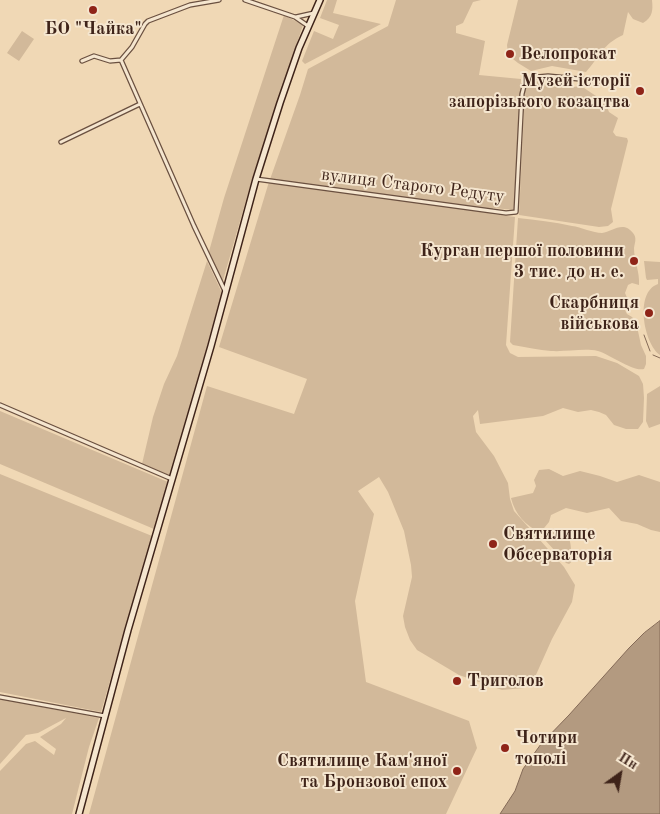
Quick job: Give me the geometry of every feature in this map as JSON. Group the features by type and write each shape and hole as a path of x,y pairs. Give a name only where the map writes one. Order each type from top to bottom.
{"main road":[{"path":"79,814 153,542 256,179 280,103 308,26 320,0"}],"street":[{"path":"82,61 94,56 102,60 121,60 132,47 148,21 190,5 219,0"},
{"path":"244,0 295,17 308,26"},
{"path":"295,17 314,14"},
{"path":"121,60 225,292"},
{"name":"вулиця Старого Редуту","path":"256,179 506,213 516,212 522,94 526,78 548,76 621,83"},
{"path":"61,142 140,104"},
{"path":"0,405 172,479"},
{"path":"0,697 105,716"}],"shaded area":[{"path":"327,0 337,0 333,13 381,24 305,64 302,61 314,31 333,39 339,25 320,18"},
{"path":"396,0 481,0 473,2 463,23 456,26 456,33 485,41 479,75 521,79 515,210 493,208 492,214 515,217 506,345 510,353 518,357 596,356 617,363 639,376 643,384 643,422 638,429 626,429 614,425 606,415 599,412 591,410 578,412 563,408 543,416 480,424 478,410 473,416 476,432 494,456 508,483 514,511 564,567 575,585 572,602 552,639 535,677 524,688 502,690 459,675 417,650 410,640 403,616 412,577 404,531 388,492 379,477 358,491 374,514 355,601 366,682 469,721 477,748 446,814 89,814 207,386 294,414 307,379 219,347 268,185 308,69 388,26"},
{"path":"518,0 652,0 652,10 651,16 643,23 633,19 628,12 623,35 606,46 586,72 552,66 531,71 508,55 507,45"},
{"path":"284,15 303,25 253,176 222,284 208,255 224,198"},
{"path":"22,31 34,39 19,61 7,53"},
{"path":"528,79 546,85 565,88 581,86 605,102 609,112 618,118 613,132 616,136 627,138 628,141 611,209 613,222 608,226 599,227 519,215 525,89"},
{"path":"518,218 558,223 598,233 625,227 633,233 639,285 632,283 628,285 625,293 629,302 625,310 636,322 641,345 646,356 644,369 628,366 598,351 546,351 513,345 510,342"},
{"path":"207,261 222,293 171,476 142,464 153,417 164,384 177,356"},
{"path":"644,261 660,262 660,355 654,349 650,340 644,318 646,297 651,289 658,284 658,279 647,280"},
{"path":"660,386 660,424 649,428 646,421 647,394"},
{"path":"0,411 168,482 154,529 0,464"},
{"path":"549,469 563,476 580,471 617,482 639,475 660,482 660,532 621,521 609,508 587,513 566,508 551,515 549,522 540,533 522,519 515,510 511,498 533,493 536,486 534,480 539,470"},
{"path":"0,474 152,536 101,712 0,692"},
{"path":"560,529 568,537 571,550 578,553 581,557 578,561 575,559 569,564 566,563 545,540 546,535"},
{"path":"660,621 660,814 500,814 515,791 523,769 541,744 629,648"},
{"path":"0,699 99,718 89,747 72,814 0,814 0,771 26,744 35,741 54,755 56,749 40,737 61,724 66,718 38,733 26,735 0,764"}],"waterway":[{"path":"644,335 650,351"},
{"path":"653,355 660,358"}],"place":[{"name":"БО \"Чайка\"","path":"93,10"},
{"name":"Велопрокат","path":"510,54"},
{"name":"Музей історії запорізького козацтва","path":"640,91"},
{"name":"Курган першої половини 3 тис. до н. е.","path":"634,261"},
{"name":"Скарбниця військова","path":"649,313"},
{"name":"Святилище Обсерваторія","path":"493,544"},
{"name":"Триголов","path":"457,681"},
{"name":"Чотири тополі","path":"505,748"},
{"name":"Святилище Кам'яної та Бронзової епох","path":"457,771"}]}
